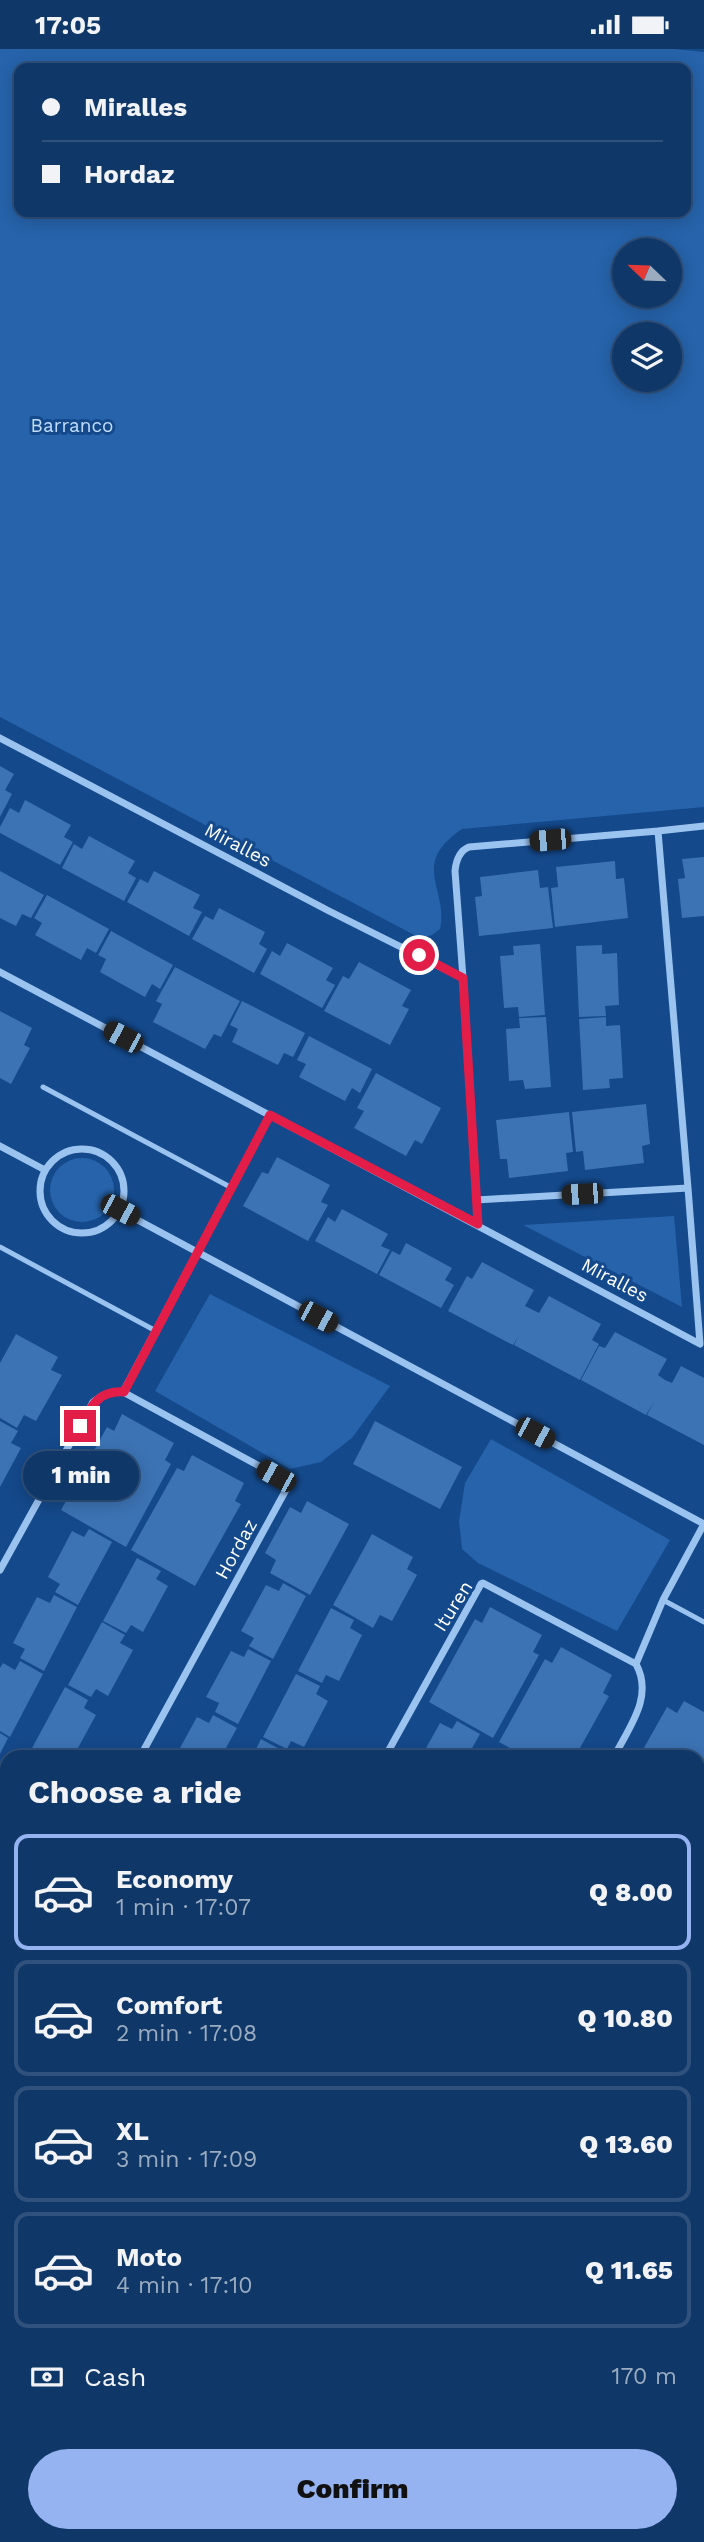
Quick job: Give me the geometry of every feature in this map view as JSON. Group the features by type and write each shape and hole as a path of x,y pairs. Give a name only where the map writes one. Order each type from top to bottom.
{"street":[{"name":"Miralles","path":"0,738 329,911 463,978"},
{"path":"478,1224 455,871 457,859 463,850 469,847 704,827"},
{"name":"Miralles","path":"658,831 702,1345"},
{"name":"Miralles","path":"0,972 702,1345"},
{"path":"0,1570 93,1402 108,1393 124,1392 270,1115"},
{"path":"0,1146 45,1170"},
{"path":"76,1148 102,1153 114,1162 122,1174 125,1189 120,1210 105,1227 91,1232 77,1233 63,1228 52,1220 40,1197 45,1170 64,1152 76,1148"},
{"path":"477,1200 688,1188"},
{"path":"120,1210 704,1524 663,1600 636,1664 644,1683 643,1695 640,1707 618,1750"},
{"name":"Hordaz","path":"124,1392 288,1484 144,1750"},
{"name":"Ituren","path":"388,1750 481,1584 484,1583 636,1664"}],"lane":[{"path":"43,1087 232,1188"},
{"path":"0,1247 156,1331"},
{"path":"663,1600 704,1622"}],"green space":[{"name":"Barranco","path":"0,49 674,49 704,52 704,807 462,829 446,842 437,854 434,877 441,915 440,929 432,935 420,938 0,717"},
{"path":"82,1158 94,1160 105,1167 112,1178 112,1202 105,1213 94,1220 82,1222 70,1220 59,1213 52,1202 50,1190 52,1178 59,1167 70,1160"},
{"path":"674,1216 682,1307 523,1225"},
{"path":"210,1294 390,1386 352,1438 321,1462 290,1469 155,1391"},
{"path":"491,1439 670,1540 617,1631 478,1563 462,1549 459,1521 465,1483"}],"building":[{"path":"0,766 14,774 5,790 12,794 0,817"},
{"path":"25,800 71,825 64,837 73,842 60,865 0,833 0,827 10,808 19,813"},
{"path":"89,836 135,861 128,873 136,878 124,901 62,868 74,844 82,849"},
{"path":"704,857 704,916 682,918 678,879 685,878 682,859"},
{"path":"615,861 616,879 624,878 628,918 555,927 551,888 558,887 556,867"},
{"path":"538,870 540,888 548,887 553,928 479,936 475,897 482,896 480,877"},
{"path":"0,871 44,895 31,918 22,914 16,926 0,918"},
{"path":"154,871 200,895 193,908 202,912 189,936 127,902 140,879 148,883"},
{"path":"47,895 109,929 96,953 87,948 81,960 35,935 42,923 34,918"},
{"path":"219,908 265,932 259,944 267,949 254,973 192,939 205,916 213,920"},
{"path":"111,931 173,965 160,989 152,984 145,997 100,972 106,959 98,955"},
{"path":"287,943 333,968 326,980 335,985 322,1008 260,974 272,951 280,956"},
{"path":"540,944 545,1015 519,1017 518,1007 504,1008 500,956 514,955 513,946"},
{"path":"602,945 602,954 617,953 619,1005 605,1006 606,1016 579,1017 576,946"},
{"path":"359,962 411,990 402,1006 409,1009 390,1045 324,1011 343,976 349,979"},
{"path":"175,967 240,1001 221,1037 214,1034 205,1049 153,1022 162,1004 156,1001"},
{"path":"242,1001 305,1033 293,1057 284,1053 278,1065 232,1042 238,1029 230,1025"},
{"path":"0,1011 32,1028 24,1045 30,1048 11,1084 0,1078"},
{"path":"546,1017 551,1087 525,1089 523,1080 509,1081 506,1029 520,1028 519,1018"},
{"path":"606,1017 606,1026 620,1025 623,1078 609,1079 610,1088 583,1090 579,1019"},
{"path":"309,1036 372,1069 360,1093 352,1088 345,1101 299,1077 306,1064 297,1060"},
{"path":"376,1073 441,1108 422,1144 415,1140 406,1156 354,1128 364,1111 357,1108"},
{"path":"646,1104 650,1144 642,1146 644,1163 585,1170 583,1151 576,1152 572,1112"},
{"path":"569,1112 573,1152 566,1153 568,1171 509,1178 507,1159 500,1159 496,1120"},
{"path":"277,1157 330,1185 321,1202 328,1205 308,1241 243,1206 262,1172 268,1174"},
{"path":"342,1209 388,1234 381,1246 390,1250 377,1274 315,1241 328,1217 335,1222"},
{"path":"406,1243 452,1268 445,1280 454,1285 441,1308 379,1275 392,1251 400,1255"},
{"path":"482,1262 534,1290 525,1306 539,1313 549,1296 601,1324 592,1340 599,1344 580,1380 514,1345 518,1337 513,1345 448,1311 467,1276 472,1279"},
{"path":"615,1332 667,1359 658,1375 665,1380 672,1383 681,1366 704,1378 704,1445 647,1415 654,1402 646,1415 581,1380 599,1346 605,1348"},
{"path":"16,1334 58,1357 51,1370 62,1375 36,1421 24,1415 17,1428 0,1418 0,1363"},
{"path":"122,1414 174,1443 165,1460 171,1464 126,1547 61,1510 107,1427 114,1431"},
{"path":"0,1421 18,1431 11,1443 21,1448 0,1487"},
{"path":"375,1421 462,1467 440,1509 353,1464"},
{"path":"192,1455 244,1483 235,1501 241,1504 195,1586 131,1550 177,1468 184,1471"},
{"path":"307,1501 349,1524 310,1595 270,1573 276,1560 265,1553 290,1507 301,1513"},
{"path":"89,1529 112,1542 78,1605 55,1592 60,1584 48,1577 72,1531 84,1537"},
{"path":"372,1534 413,1557 407,1569 417,1575 392,1621 380,1615 373,1628 333,1605"},
{"path":"137,1558 161,1571 156,1579 168,1586 143,1632 131,1625 126,1633 103,1621"},
{"path":"283,1583 306,1596 273,1659 249,1646 254,1638 241,1631 266,1585 279,1591"},
{"path":"54,1595 77,1607 44,1671 20,1658 25,1649 13,1643 37,1597 50,1603"},
{"path":"490,1607 542,1635 533,1652 539,1655 493,1738 429,1702 475,1619 482,1623"},
{"path":"331,1608 354,1620 350,1628 362,1635 339,1681 326,1675 322,1683 298,1671"},
{"path":"102,1622 125,1635 120,1643 133,1650 108,1696 96,1689 91,1697 68,1685"},
{"path":"561,1647 612,1675 603,1693 609,1696 579,1750 513,1750 499,1742 545,1659 552,1663"},
{"path":"248,1649 271,1661 238,1724 215,1712 219,1703 206,1697 231,1651 244,1657"},
{"path":"20,1661 43,1674 10,1737 0,1731 0,1668 3,1663 15,1670"},
{"path":"296,1674 320,1686 316,1694 328,1701 304,1747 291,1741 287,1749 263,1737"},
{"path":"65,1687 88,1700 84,1708 96,1715 77,1750 31,1750"},
{"path":"684,1701 704,1712 704,1750 643,1750 667,1707 677,1713"},
{"path":"213,1715 237,1728 225,1750 179,1750 197,1717 209,1723"},
{"path":"457,1721 480,1734 471,1750 425,1750 440,1723 452,1729"},
{"path":"0,1733 8,1738 0,1750"},
{"path":"261,1739 281,1750 256,1750"}],"route":[{"path":"80,1426 93,1402 100,1396 116,1391 124,1392 270,1115 478,1224 463,978 419,955"}]}
